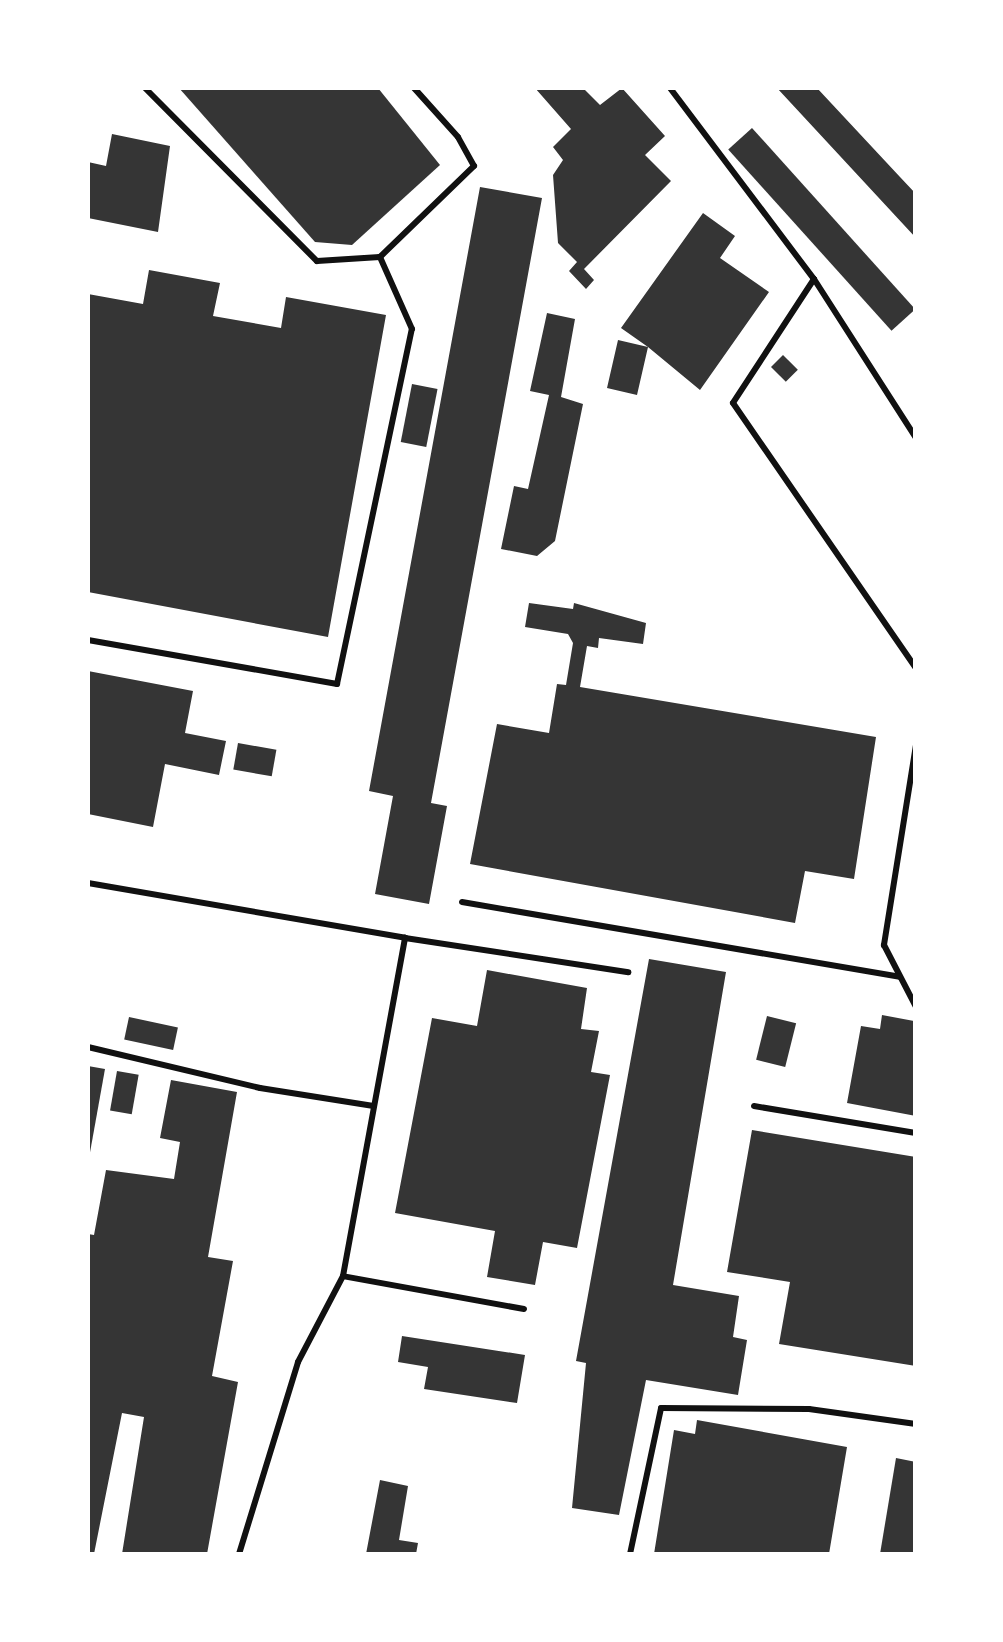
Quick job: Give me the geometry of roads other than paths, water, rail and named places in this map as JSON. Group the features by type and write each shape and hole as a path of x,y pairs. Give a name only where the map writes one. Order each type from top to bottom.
{"lane":[{"path":"145,88 317,261 380,258 474,166 458,137 414,88"},
{"path":"670,88 814,279 916,438"},
{"path":"88,640 336,684 412,329 380,258"},
{"path":"814,279 733,403 916,668"},
{"path":"916,745 884,945 916,1007"},
{"path":"88,883 628,972"},
{"path":"462,902 900,977"},
{"path":"239,1554 298,1362 343,1276 405,938"},
{"path":"88,1046 227,1081 374,1106"},
{"path":"754,1106 916,1133"},
{"path":"343,1276 524,1309"},
{"path":"630,1554 660,1408 809,1409 916,1424"}]}
